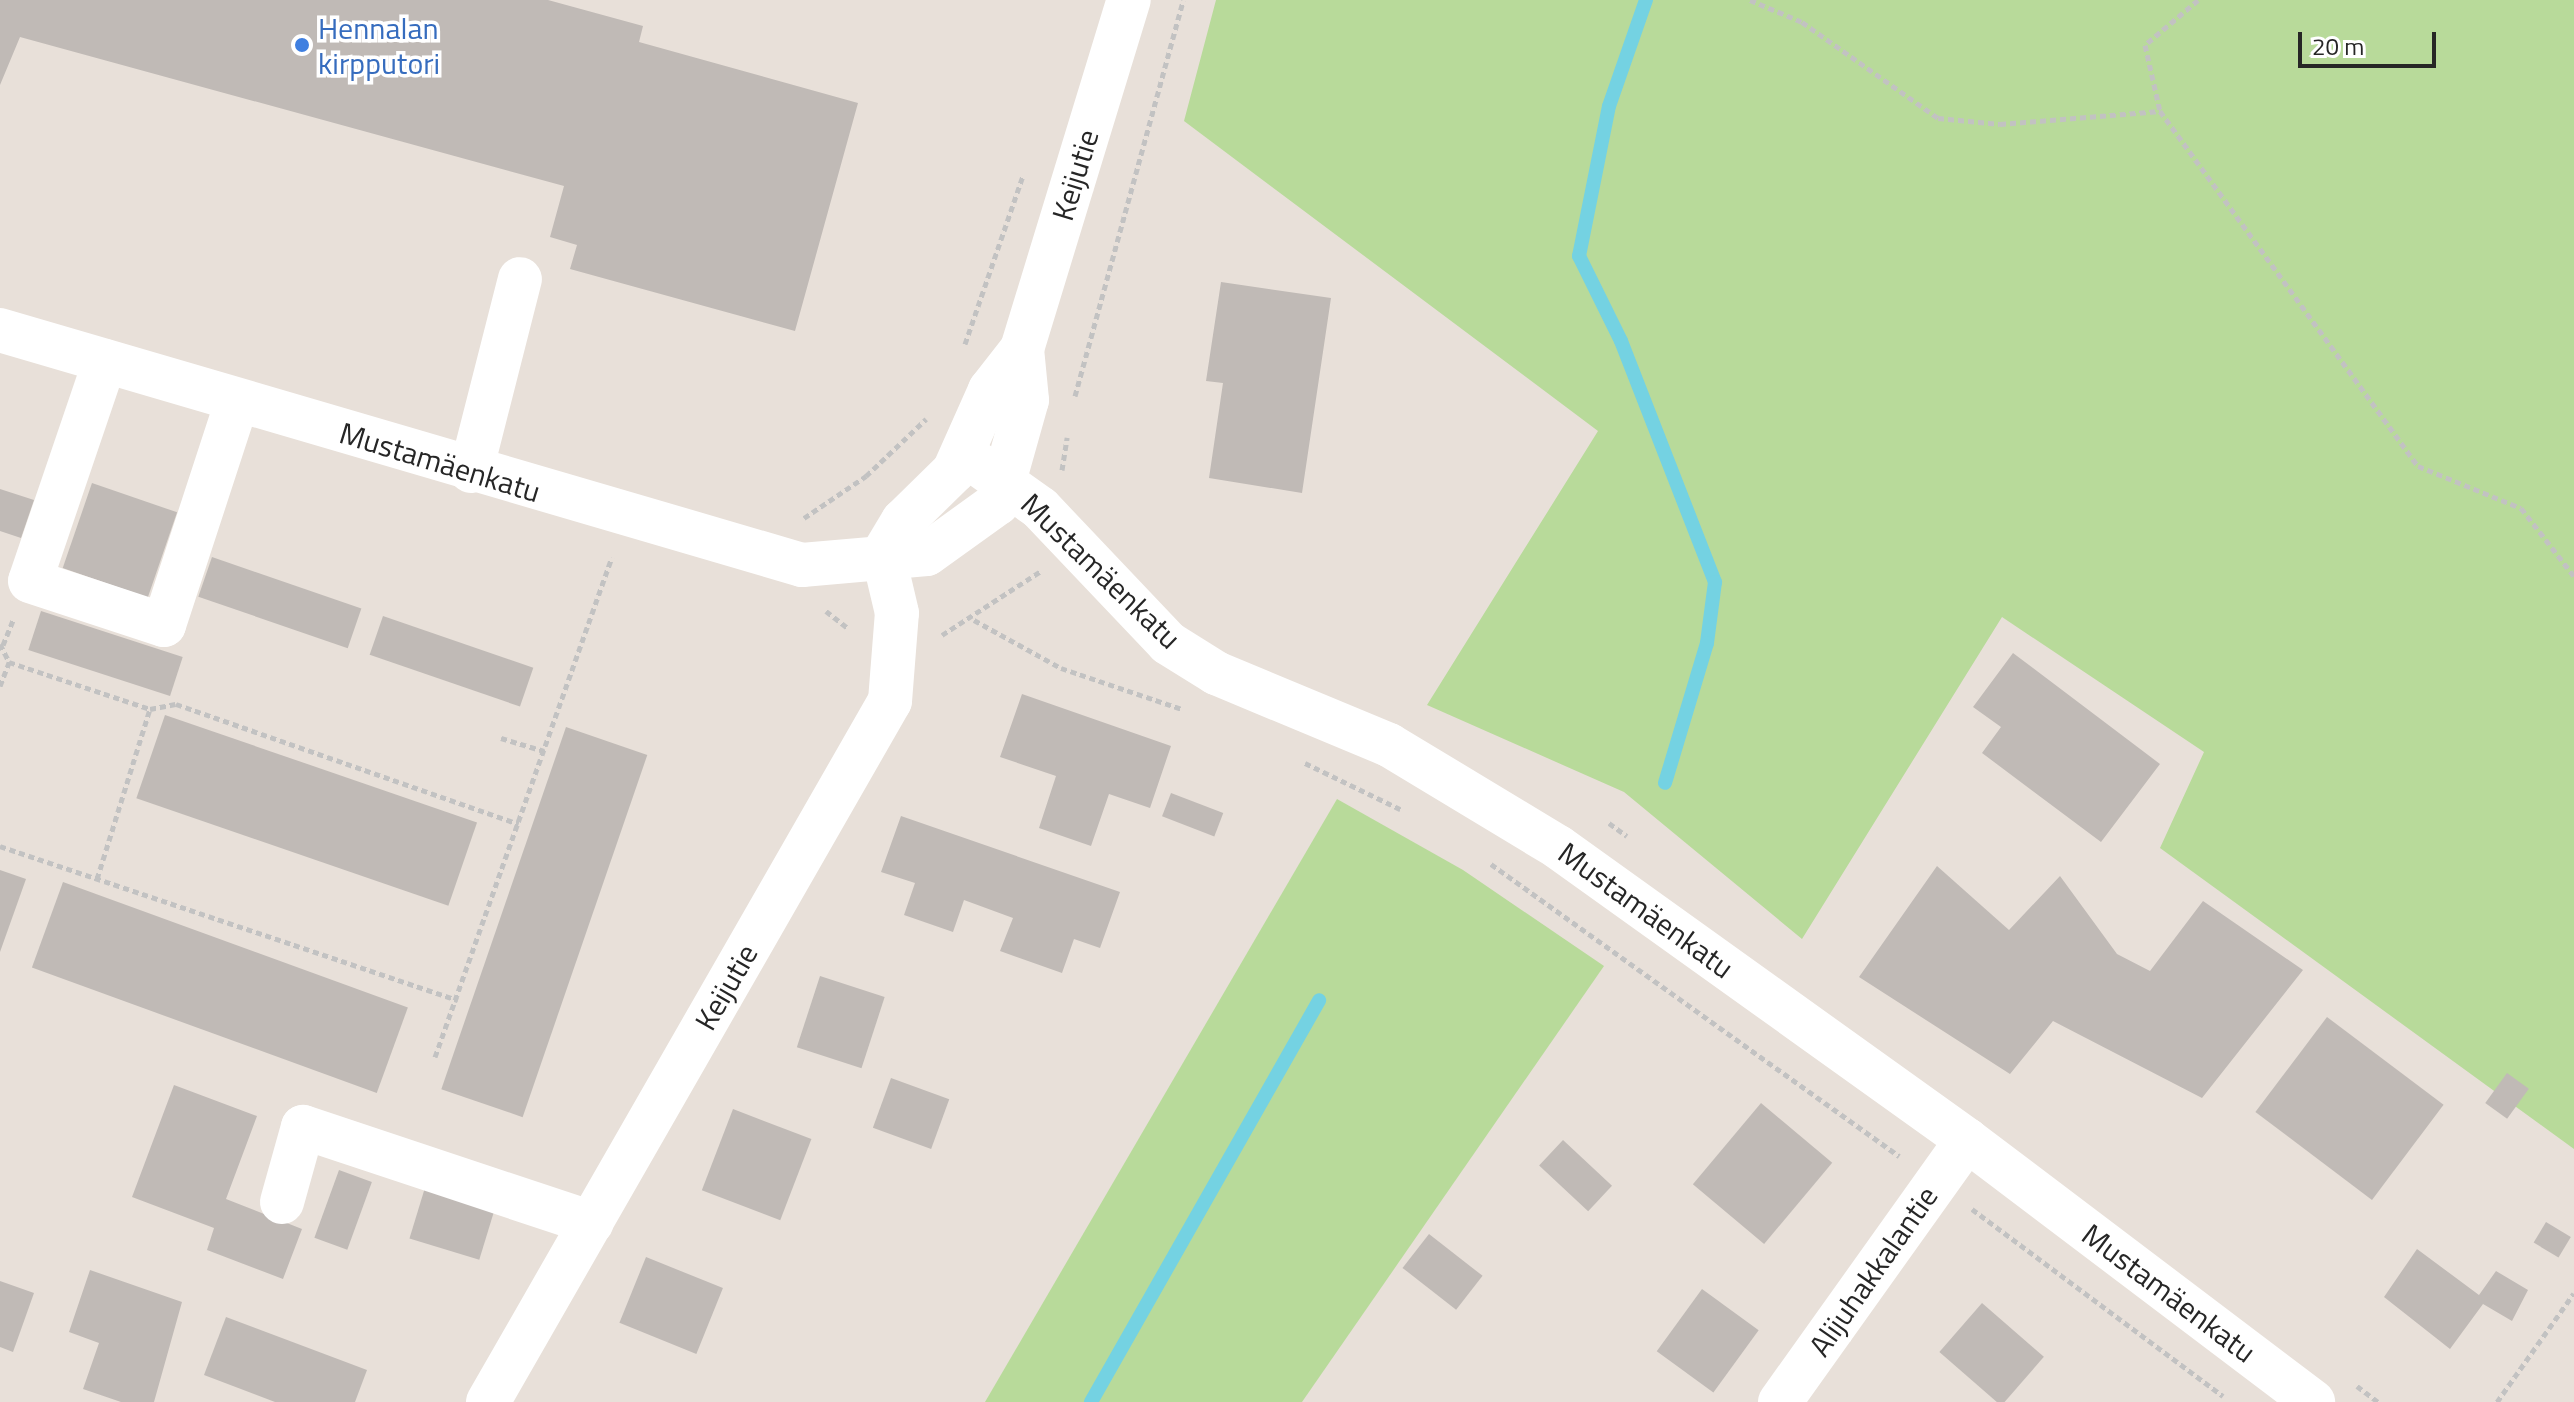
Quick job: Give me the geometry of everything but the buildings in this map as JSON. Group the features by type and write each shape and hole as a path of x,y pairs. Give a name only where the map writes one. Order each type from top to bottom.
{"street":[{"name":"Keijutie","path":"883,554 964,454 990,390 1022,349 1129,0"},
{"path":"471,471 520,279"},
{"name":"Mustamäenkatu","path":"0,330 471,471 802,565 883,554"},
{"name":"Keijutie","path":"883,554 927,554 998,503 1008,482 1027,400 1022,349"},
{"path":"105,361 30,581 164,625 237,401"},
{"name":"Mustamäenkatu","path":"964,454 1008,482 1168,643 1216,673 1389,745 1558,847 1967,1140 2313,1402"},
{"name":"Keijutie","path":"488,1402 890,701 897,624 883,554"},
{"path":"282,1202 303,1127 591,1223"},
{"name":"Alijuhakkalantie","path":"1780,1402 1967,1140"}],"path":[{"path":"1070,414 1183,0"},
{"path":"1750,0 1802,22 1938,118 2000,124 2160,111"},
{"path":"2198,0 2145,45 2160,111 2418,466 2521,508 2574,576"},
{"path":"963,351 1029,159"},
{"path":"802,565 804,516 866,476 936,405"},
{"path":"1065,482 1068,428"},
{"path":"435,1057 458,1000 615,549"},
{"path":"974,620 1061,668 1189,711"},
{"path":"0,644 9,662 150,709 176,704 519,824"},
{"path":"0,686 9,662"},
{"path":"97,879 150,709"},
{"path":"501,738 544,751"},
{"path":"1300,761 1414,816"},
{"path":"1602,819 1639,845"},
{"path":"0,846 458,1000"},
{"path":"1481,857 1937,1182 2231,1402"},
{"path":"2497,1402 2574,1293"},
{"path":"2353,1383 2378,1402"}],"green space":[{"path":"1216,0 2574,0 2574,1149 2160,848 2204,752 2002,617 1802,939 1624,792 1427,705 1598,431 1184,121"},
{"path":"1337,799 1463,870 1604,966 1302,1402 985,1402"}],"waterway":[{"path":"1646,0 1609,106 1579,256 1621,341 1715,582 1707,643 1665,783"},
{"path":"1091,1402 1319,1000"}],"place":[{"name":"Hennalan kirpputori","path":"302,45"}]}
